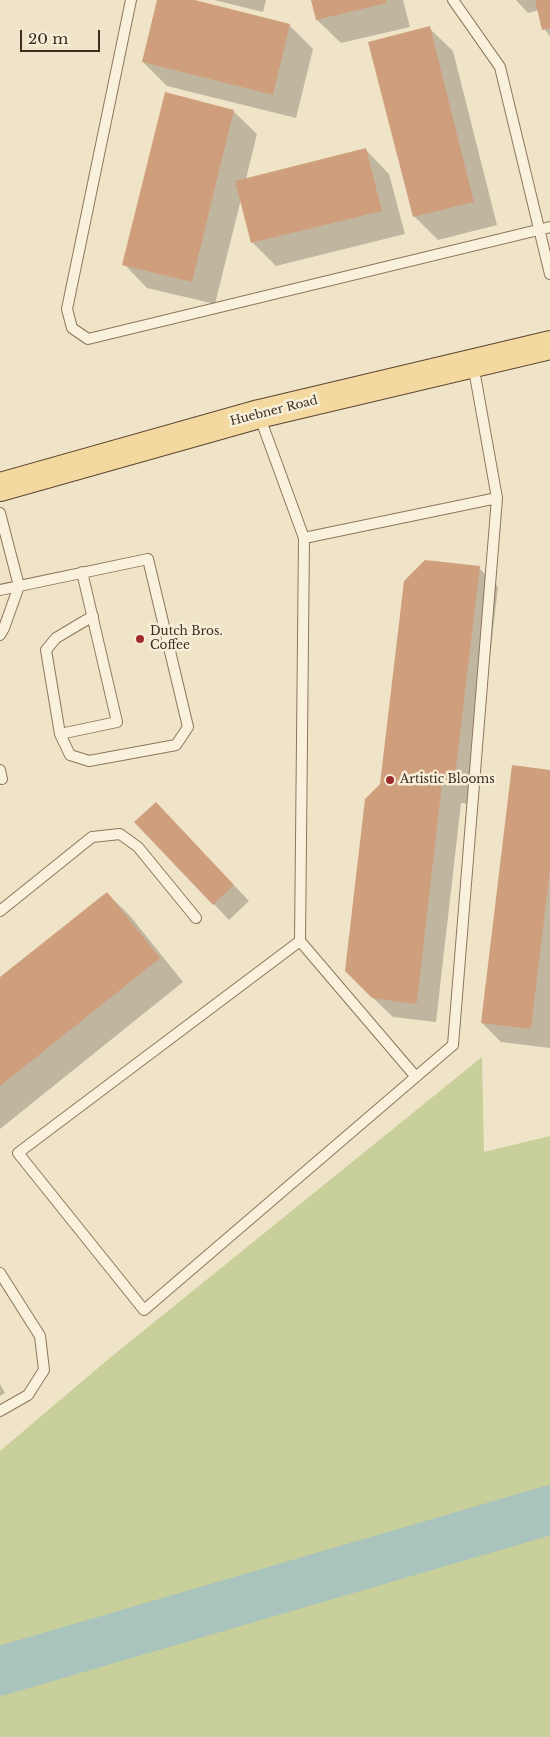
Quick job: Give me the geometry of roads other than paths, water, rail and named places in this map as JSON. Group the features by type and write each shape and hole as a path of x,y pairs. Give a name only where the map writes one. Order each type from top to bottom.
{"main road":[{"name":"Huebner Road","path":"0,487 258,414 550,345"}],"lane":[{"path":"131,0 67,309 72,328 88,339 550,227"},
{"path":"453,0 500,67 550,274"},
{"path":"300,941 18,1153 144,1310 452,1045 497,498 473,363"},
{"path":"258,414 304,538 300,941 416,1077"},
{"path":"304,538 497,498"},
{"path":"0,513 19,586 0,635"},
{"path":"0,590 148,559 188,727 176,744 89,761 70,754 60,734 46,650 56,638 93,616"},
{"path":"60,734 117,722 82,572"},
{"path":"0,911 92,837 120,834 138,847 196,918"},
{"path":"0,1273 40,1336 44,1370 28,1395 0,1411"}],"waterway":[{"path":"0,1671 550,1510"}],"place":[{"name":"Dutch Bros. Coffee","path":"140,639"},
{"name":"Artistic Blooms","path":"390,780"}]}
